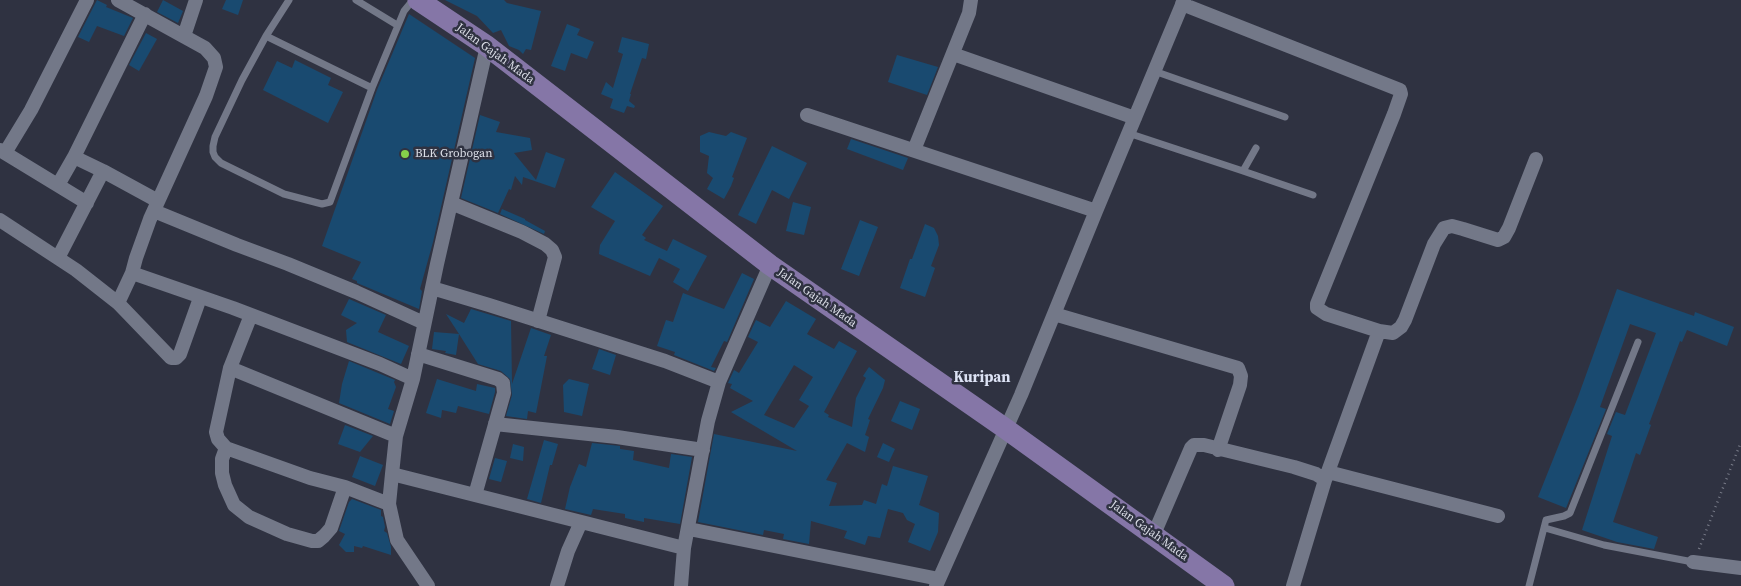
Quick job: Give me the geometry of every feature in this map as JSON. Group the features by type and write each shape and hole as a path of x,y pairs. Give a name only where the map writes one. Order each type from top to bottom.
{"main road":[{"name":"Jalan Gajah Mada","path":"418,0 487,46 770,265 1006,429 1224,586"}],"street":[{"path":"86,0 31,110 2,151 87,203"},
{"path":"118,0 205,48 214,58 216,67 206,96 156,206 139,248 132,273 118,303"},
{"path":"184,36 196,0"},
{"path":"914,150 970,13 971,0"},
{"path":"689,529 938,583 1006,429 1183,2 1400,90 1401,94 1394,114 1317,304 1317,308 1326,314 1379,332 1393,333 1402,327 1434,244 1444,228 1452,226 1498,240 1504,238 1510,228 1536,160"},
{"path":"58,185 74,157 145,14"},
{"path":"428,586 397,540 389,504 396,436 418,354 487,46"},
{"path":"953,54 1135,118"},
{"path":"807,115 1096,211"},
{"path":"74,157 103,171 156,206 237,246 288,264 424,323"},
{"path":"58,258 103,171"},
{"path":"451,203 522,232 546,244 552,250 554,256 538,321"},
{"path":"0,220 58,258 118,303 171,358 174,359 180,354 200,298"},
{"path":"681,586 684,548 708,421 720,382 770,265"},
{"path":"132,273 251,315 380,364 412,379"},
{"path":"432,288 665,361 720,382"},
{"path":"1054,314 1238,368 1241,376 1240,385 1218,450"},
{"path":"251,315 230,368 216,432 218,439 226,448 310,478 345,487 389,504"},
{"path":"1294,586 1326,476 1379,332"},
{"path":"418,354 501,381 504,386 504,393 475,495"},
{"path":"230,368 396,436"},
{"path":"495,424 618,437 703,450"},
{"path":"1154,534 1190,448 1197,445 1498,516"},
{"path":"226,448 222,459 222,473 234,505 249,517 287,534 318,541 331,528 345,487"},
{"path":"392,474 684,548"},
{"path":"558,586 568,550 581,522"},
{"path":"1693,562 1741,568"}],"lane":[{"path":"289,0 266,36 242,80 215,137 213,152 221,163 284,194 322,204 330,202 372,88 404,11 413,0"},
{"path":"356,0 398,25"},
{"path":"266,36 372,88"},
{"path":"1154,71 1285,117"},
{"path":"1128,133 1313,195"},
{"path":"1243,170 1256,148"},
{"path":"1529,586 1547,520 1564,516 1570,512 1638,342"},
{"path":"1545,528 1604,545 1693,562"}],"path":[{"path":"1693,562 1741,442"}],"building":[{"path":"97,0 107,5 106,7 133,18 124,36 97,26 89,42 78,37"},
{"path":"163,0 183,11 178,23 157,12"},
{"path":"226,0 243,0 238,15 222,9"},
{"path":"445,0 504,0 507,3 541,11 531,50 526,49 523,54 509,46 501,30 493,33 477,16"},
{"name":"BLK Grobogan","path":"409,14 475,58 433,242 420,289 422,291 419,309 357,283 357,281 352,279 361,262 322,246 377,90"},
{"path":"567,24 580,29 577,35 594,42 587,59 571,53 565,71 551,66"},
{"path":"146,33 157,39 139,71 129,65"},
{"path":"622,37 649,44 646,59 642,58 630,94 629,101 635,106 634,108 627,106 624,113 610,108 613,99 601,94 606,82 613,88 623,54 618,52"},
{"path":"897,55 938,67 927,95 888,82"},
{"path":"295,60 331,78 328,85 343,92 328,123 263,90 277,61 292,68"},
{"path":"480,115 500,122 496,132 530,138 532,150 514,153 536,180 546,152 565,159 555,188 523,177 522,185 515,176 511,190 509,189 498,213 461,198"},
{"path":"709,132 726,136 731,132 747,138 732,177 734,178 731,186 724,199 707,189 713,178 707,173 709,156 700,152 700,136"},
{"path":"851,139 908,158 903,170 847,149"},
{"path":"772,146 807,163 789,199 772,190 756,224 738,215"},
{"path":"615,172 663,206 642,235 646,238 644,240 667,251 673,239 707,256 688,291 673,282 680,269 659,258 650,276 599,254 600,245 615,221 591,207"},
{"path":"793,202 811,207 804,235 786,231"},
{"path":"502,209 525,219 545,231 544,234 500,214"},
{"path":"860,220 878,227 859,276 841,269"},
{"path":"925,224 934,228 938,236 939,245 931,266 935,268 925,297 900,288"},
{"path":"742,273 754,279 727,342 724,341 711,367 716,368 714,371 674,355 675,352 657,346 666,320 673,322 683,293 724,309"},
{"path":"1617,289 1694,316 1695,312 1734,327 1727,346 1687,330 1682,342 1680,341 1649,424 1651,425 1640,455 1636,453 1613,522 1658,537 1654,549 1617,542 1582,530 1612,436 1607,434 1616,412 1625,415 1656,333 1630,324 1600,407 1606,409 1566,508 1538,497 1578,397"},
{"path":"349,299 386,315 378,332 409,346 401,364 347,342 346,330 357,323 341,315"},
{"path":"786,301 816,319 807,334 834,349 839,341 857,351 824,412 829,415 828,417 852,427 856,398 866,378 863,376 869,367 885,380 868,419 870,420 865,435 869,437 865,452 847,443 826,480 837,483 829,506 862,505 864,500 876,504 882,484 887,486 893,466 928,476 919,505 939,513 938,532 930,551 908,542 915,524 907,520 903,513 888,509 880,538 868,536 865,545 844,538 847,531 811,521 809,544 783,539 784,534 764,530 763,535 698,522 714,434 797,451 731,412 753,401 730,388 732,384 728,383 734,370 739,373 758,342 748,337 756,320 770,327","holes":["794,365 813,377 799,400 809,406 794,428 764,415"]},
{"path":"471,309 511,321 512,384 531,328 551,335 544,356 547,356 536,413 528,411 527,419 506,416 512,395 510,379 501,371 478,364 446,314 464,323"},
{"path":"434,332 459,334 456,355 432,349"},
{"path":"599,349 616,355 610,375 592,369"},
{"path":"349,361 395,380 396,387 388,409 394,411 390,424 339,403"},
{"path":"437,379 476,391 477,384 495,388 489,414 458,406 456,413 442,410 441,418 426,413"},
{"path":"569,379 589,384 582,416 564,412 563,385"},
{"path":"900,401 920,409 912,430 891,421"},
{"path":"345,425 373,436 360,452 338,444"},
{"path":"544,440 558,444 552,465 550,465 541,503 527,499"},
{"path":"592,443 620,446 620,449 634,451 633,460 669,468 671,454 692,457 680,524 644,518 644,522 625,518 625,514 593,509 591,515 565,509 570,487 579,464 586,467"},
{"path":"883,443 895,449 889,462 877,457"},
{"path":"513,444 524,447 523,461 510,458"},
{"path":"360,456 383,465 375,486 352,477"},
{"path":"495,458 507,461 501,482 489,479"},
{"path":"352,499 381,510 385,527 384,531 387,533 391,547 391,555 363,546 362,548 354,546 354,552 346,552 339,545 345,534 339,531 349,502"}],"place":[{"name":"BLK Grobogan","path":"405,154"}],"district":[{"name":"Kuripan","path":"982,378"}]}
